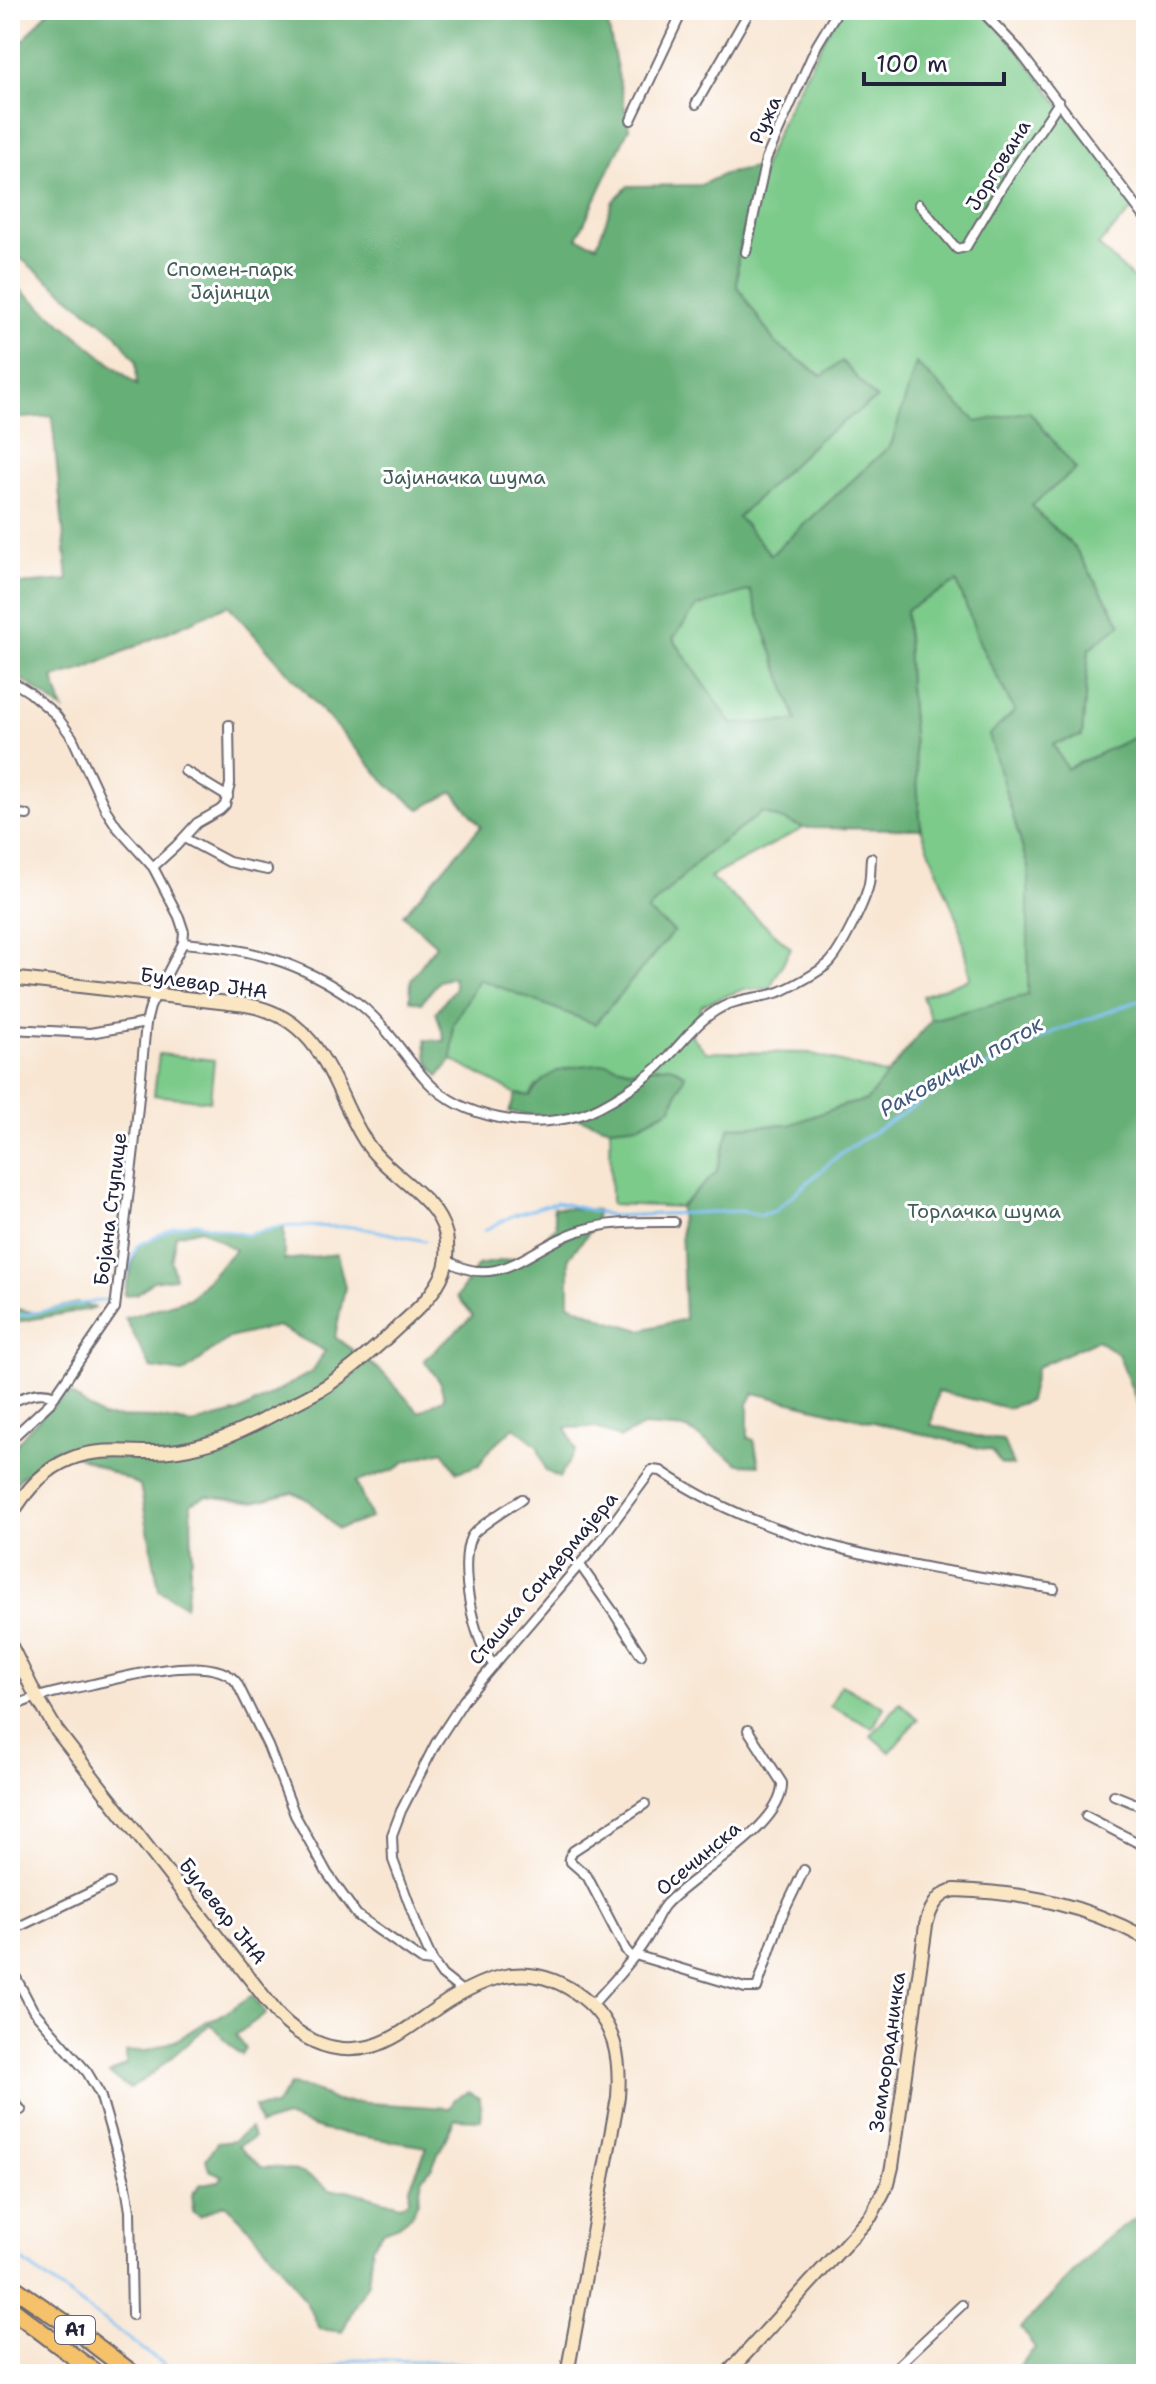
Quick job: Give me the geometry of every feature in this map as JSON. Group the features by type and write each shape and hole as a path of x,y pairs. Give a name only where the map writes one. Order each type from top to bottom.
{"highway":[{"name":"A1","path":"10,2285 133,2374"},
{"name":"A1","path":"10,2308 97,2374"}],"main road":[{"name":"Булевар ЈНА","path":"10,978 256,1007 283,1017 308,1037 331,1071 367,1144 428,1204 445,1232 447,1260"},
{"path":"10,1517 18,1503 43,1476 70,1459 107,1451 169,1451 203,1445 265,1419 326,1386 382,1342 428,1298 438,1284 447,1260"},
{"name":"Булевар ЈНА","path":"10,1644 57,1731 279,2016 294,2030 328,2047 352,2049 373,2046 405,2030 462,1991 491,1978 512,1974 538,1976 564,1985 592,2005"},
{"name":"Земљорадничка","path":"727,2374 871,2216 888,2183 922,1951 929,1914 938,1899 944,1893 955,1890 1037,1898 1082,1909 1146,1938"},
{"path":"567,2374 619,2086 618,2053 613,2036 592,2005"}],"street":[{"path":"631,120 683,10"},
{"path":"696,104 750,10"},
{"name":"Ружа","path":"746,252 766,159 817,45 838,10"},
{"path":"981,10 1017,48 1146,219"},
{"name":"Јоргована","path":"919,204 950,243 957,249 966,247 1059,102"},
{"path":"10,680 55,714 72,737 106,810 153,867 179,917 184,932 183,943 224,946 266,956 327,983 360,1005 389,1033 436,1090 458,1104 509,1119 539,1121 586,1113 649,1075 710,1013 734,1002 780,992 830,962 869,886 871,858"},
{"path":"153,867 197,823 223,808 228,797 229,725"},
{"path":"185,771 228,797"},
{"path":"10,813 27,815"},
{"path":"184,838 229,862 267,870"},
{"name":"Бојана Ступице","path":"10,1440 55,1396 110,1318 115,1306 146,1023 156,995 183,943"},
{"path":"10,1029 90,1033 146,1023"},
{"path":"447,1260 464,1270 480,1274 499,1269 577,1231 643,1222 674,1222"},
{"path":"10,1403 37,1392 55,1396"},
{"name":"Сташка Сондермајера","path":"433,1962 393,1860 392,1835 401,1811 436,1743 464,1700 580,1565 648,1472 657,1469 730,1511 803,1538 896,1561 1054,1589"},
{"path":"494,1665 480,1642 473,1617 467,1563 470,1542 474,1533 522,1499"},
{"path":"580,1565 641,1655"},
{"path":"10,1708 36,1696 153,1670 183,1667 229,1675 237,1683 268,1746 310,1845 343,1897 367,1923 423,1961 433,1962 442,1975 462,1991"},
{"name":"Осечинска","path":"592,2005 648,1938 655,1920 667,1903 740,1845 776,1803 782,1783 748,1730"},
{"path":"1114,1795 1146,1808"},
{"path":"645,1804 573,1851 569,1858 587,1876 625,1949 634,1956 745,1988 757,1988 781,1918 804,1870"},
{"path":"1086,1816 1146,1847"},
{"path":"10,1931 110,1883"},
{"path":"11,1969 33,2010 87,2072 100,2094 125,2180 130,2211 132,2315"},
{"path":"10,2097 21,2110"},
{"path":"889,2374 962,2305"}],"green space":[{"name":"Јајиначка шума","path":"49,10 605,10 629,128 577,238 597,245 613,201 628,186 701,185 724,174 760,167 738,255 737,286 776,344 822,376 842,361 876,399 819,439 738,517 771,555 891,445 916,363 977,422 1029,411 1076,469 1031,506 1075,548 1121,624 1089,649 1082,736 1053,744 1067,769 1146,732 1146,1425 1118,1354 1097,1340 1037,1367 1029,1401 1007,1408 938,1391 931,1425 1003,1440 1013,1466 1001,1464 992,1451 754,1393 748,1404 748,1438 754,1440 759,1465 739,1464 687,1429 643,1426 620,1438 594,1427 566,1428 576,1450 559,1478 545,1470 537,1445 514,1427 486,1453 480,1465 457,1472 443,1451 406,1461 396,1469 356,1482 371,1518 338,1529 310,1501 293,1492 254,1502 206,1496 191,1503 192,1559 185,1606 159,1590 140,1485 58,1448 20,1478 10,1492 9,1464 18,1442 68,1392 102,1417 157,1418 192,1424 239,1412 312,1372 325,1351 278,1326 229,1338 183,1373 151,1368 125,1318 190,1298 235,1250 201,1229 176,1235 171,1261 175,1278 153,1281 137,1294 124,1295 137,1246 175,1227 196,1223 246,1235 284,1226 284,1260 337,1254 345,1287 335,1337 382,1372 419,1412 444,1398 440,1382 424,1360 473,1316 457,1297 478,1265 529,1256 556,1226 553,1207 597,1210 595,1225 569,1257 569,1304 641,1330 685,1319 680,1207 716,1173 730,1127 789,1125 867,1100 931,1020 1028,995 1028,867 989,735 1015,711 981,646 957,582 906,610 921,829 804,828 762,812 705,855 647,911 674,931 595,1024 479,979 453,1024 452,1060 439,1076 428,1060 425,1040 445,1041 436,1012 455,988 453,977 439,981 421,1003 410,1000 411,979 436,945 403,915 481,826 453,792 420,809 388,785 228,605 85,669 53,678 63,710 10,673 10,585 68,580 52,416 10,419 10,281 137,385 136,361 116,334 10,250 10,56","holes":["750,590 797,721 732,724 673,639 696,607"]},
{"path":"839,10 981,10 1017,48 1136,206 1098,245 1146,291 1146,732 1066,769 1053,743 1082,736 1089,649 1120,624 1075,548 1031,506 977,423 917,364 891,445 771,555 738,517 819,439 876,398 822,376 776,344 737,286 738,255 766,159 786,112"},
{"path":"957,581 981,646 1015,712 1005,788 1028,867 1028,996 931,1020 922,996 970,978 959,925 921,829 906,610"},
{"path":"750,590 797,721 732,725 673,638 696,606"},
{"path":"763,812 804,828 710,877 791,948 769,989 744,989 702,1005 691,1035 706,1052 809,1053 888,1075 867,1100 789,1125 730,1127 716,1173 680,1207 611,1204 610,1128 640,1125 671,1108 685,1074 669,1066 631,1070 606,1063 536,1085 530,1096 516,1094 452,1060 453,1024 479,979 674,932 646,911 705,855"},
{"path":"159,1054 214,1060 210,1101 154,1095"},
{"path":"606,1063 631,1070 670,1066 685,1074 671,1108 640,1125 610,1128 569,1115 547,1118 509,1112 516,1094 530,1096 545,1078 554,1073"},
{"path":"77,1303 96,1308 10,1323 10,1310 36,1313"},
{"path":"841,1685 884,1707 873,1728 830,1706"},
{"path":"900,1703 918,1719 890,1752 871,1736"},
{"path":"252,1995 266,2013 236,2035 246,2049 242,2055 210,2024 130,2089 109,2074 126,2065 126,2052 146,2051 175,2041"},
{"path":"290,2085 310,2088 335,2101 449,2108 454,2099 469,2092 480,2098 481,2120 455,2119 432,2167 422,2179 412,2215 399,2225 383,2231 372,2247 368,2283 342,2332 320,2329 278,2262 225,2204 200,2216 193,2212 192,2194 201,2184 219,2181 223,2176 209,2170 206,2159 217,2143 233,2141 250,2128 254,2137 238,2146 261,2167 298,2171 329,2190 348,2190 400,2205 409,2200 410,2187 427,2147 323,2130 285,2117 260,2125 254,2107 275,2106"},
{"path":"1146,2211 1146,2374 1012,2374 1035,2348 1021,2328 1105,2239"}],"waterway":[{"name":"Раковички поток","path":"485,1230 514,1215 557,1202 613,1216 740,1211 760,1215 775,1211 841,1153 935,1093 1053,1032 1146,998"},
{"name":"Раковички поток","path":"121,1287 137,1246 175,1227 196,1223 246,1235 284,1226 357,1227 425,1241"},
{"name":"Раковички поток","path":"10,1317 113,1299"},
{"path":"10,2252 177,2374"},
{"path":"314,2374 356,2359 500,2367"}],"park label":[{"name":"Спомен-парк Јајинци","path":"230,280"},
{"name":"Торлачка шума","path":"984,1211"}]}
